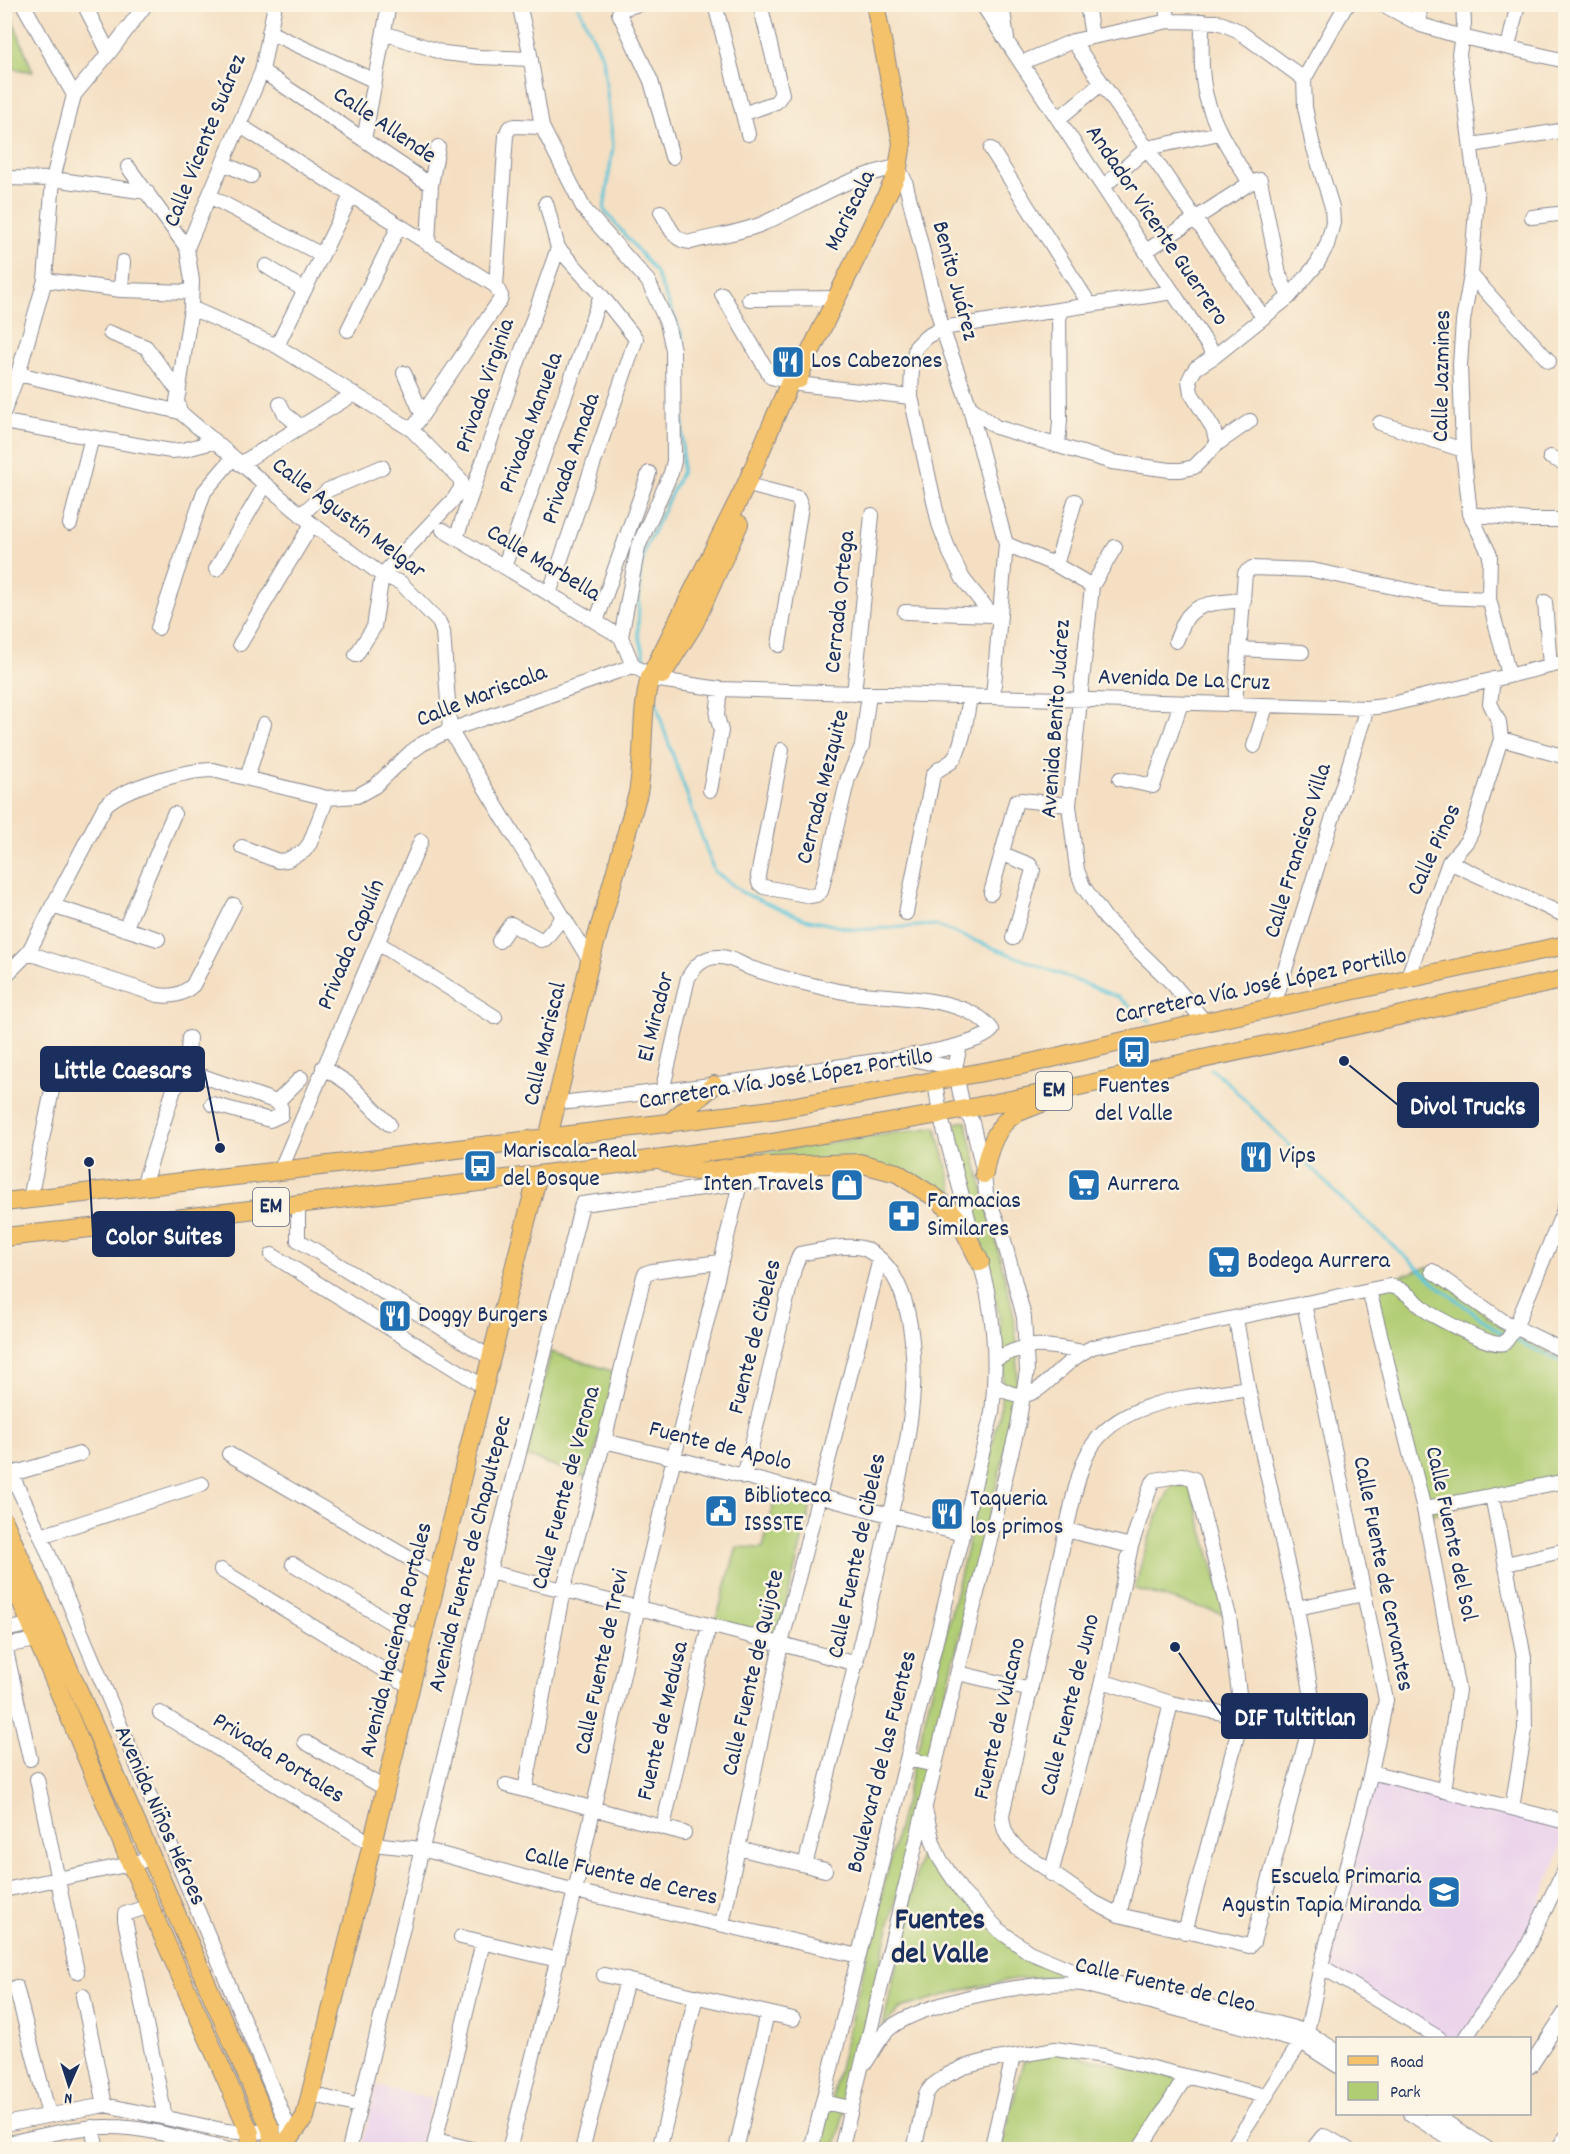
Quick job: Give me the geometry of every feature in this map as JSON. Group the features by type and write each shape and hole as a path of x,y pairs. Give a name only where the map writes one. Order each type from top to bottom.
{"main road":[{"path":"862,4 890,144 898,165"},
{"name":"Mariscala","path":"836,298 897,174 902,143 875,4"},
{"path":"590,961 638,794 652,681 836,298"},
{"path":"652,681 694,624 756,487 797,379"},
{"name":"Carretera Vía José López Portillo","path":"4,1202 280,1171 779,1109 935,1082 956,1073 1022,1065 1205,1022 1566,945"},
{"name":"Calle Mariscal","path":"548,1138 590,961"},
{"name":"EM","path":"4,1237 538,1175 765,1144 940,1114 1066,1089 1566,979"},
{"path":"668,1124 714,1085"},
{"path":"984,1174 986,1156 993,1141 1014,1114 1045,1102 1066,1089"},
{"path":"661,1159 679,1168 704,1172 737,1167 859,1163 897,1173 936,1198 960,1221 980,1262"},
{"name":"Avenida Hacienda Portales","path":"278,2142 305,2117 538,1175"},
{"name":"Avenida Niños Héroes","path":"4,1521 131,1864 250,2141"},
{"name":"Avenida Niños Héroes","path":"4,1560 43,1631 151,1858 278,2142"}],"street":[{"path":"23,4 74,95"},
{"path":"84,4 109,54"},
{"name":"Calle Vicente Suárez","path":"179,402 191,308 192,281 187,248 262,71 275,4"},
{"path":"364,140 389,4"},
{"path":"519,4 542,127 584,209 648,281 667,323 673,350 674,461 671,473 638,547 621,636 633,666 652,681"},
{"path":"715,4 748,134"},
{"path":"743,114 776,102 782,94 760,4"},
{"name":"Andador Vicente Guerrero","path":"982,4 1215,356 1196,368 1189,380 1189,386 1213,428 1217,444"},
{"path":"1002,4 1008,44"},
{"path":"1087,4 1092,37"},
{"path":"1165,4 1169,21"},
{"path":"1215,356 1289,297 1317,264 1327,245 1333,223 1332,207 1312,142 1305,107 1304,78 1348,4"},
{"path":"1382,4 1421,24 1462,37 1566,61"},
{"path":"1418,4 1421,24"},
{"name":"Calle Jazmines","path":"1463,4 1459,54 1477,196 1471,274 1463,321 1460,365 1463,450 1470,514 1490,555 1489,599 1509,675"},
{"path":"1508,47 1518,4"},
{"path":"4,411 45,280 53,179 74,95 109,54 144,5"},
{"path":"627,7 672,157"},
{"path":"1021,63 1073,41 1169,21 1202,21 1218,22 1237,30 1304,78"},
{"path":"1202,21 1203,79 1206,97 1220,133 1255,182 1279,274 1289,297"},
{"path":"269,32 375,81"},
{"path":"384,33 444,53 531,59"},
{"path":"1073,41 1263,317"},
{"name":"Calle Allende","path":"262,71 431,185 428,244"},
{"path":"1058,119 1102,83"},
{"path":"239,125 496,286"},
{"path":"412,430 500,300 501,296 496,286 506,135 509,129 515,126 542,127"},
{"path":"1472,145 1566,130"},
{"path":"1103,187 1147,148 1220,133"},
{"path":"431,185 438,147"},
{"path":"991,149 1090,305"},
{"path":"223,163 251,176"},
{"path":"661,212 677,239 691,242 759,225 860,177 898,165"},
{"name":"Benito Juárez","path":"898,165 905,181 942,328 969,405"},
{"path":"128,167 187,248"},
{"path":"4,178 53,179 147,192"},
{"path":"1146,251 1255,182"},
{"path":"209,196 322,255"},
{"path":"277,346 351,196"},
{"path":"546,203 558,248 601,295"},
{"path":"1532,217 1566,213"},
{"path":"348,330 399,226"},
{"name":"Privada Virginia","path":"456,538 558,248"},
{"path":"121,290 123,262"},
{"path":"266,266 304,291"},
{"path":"1471,274 1549,362"},
{"path":"45,280 121,290 191,292"},
{"path":"995,618 963,579 943,534 911,397 912,365 916,347 926,337 942,328 1173,292"},
{"path":"722,294 771,377 911,397"},
{"name":"Privada Amada","path":"549,594 636,339 601,295"},
{"name":"Privada Manuela","path":"504,567 601,295"},
{"path":"749,299 836,298"},
{"path":"191,308 277,346 412,430 461,480 461,488 454,499 382,575 374,627 356,656"},
{"path":"1058,446 1060,420 1059,310"},
{"path":"110,333 146,347 179,402"},
{"path":"404,372 422,414"},
{"name":"Calle Agustín Melgar","path":"13,378 179,402 213,442 306,519 382,575 401,583 442,627 450,730 590,961"},
{"path":"158,628 204,492 237,461 301,427 354,394"},
{"path":"280,404 285,414 301,427"},
{"path":"969,405 996,427 1112,462 1170,470 1194,467 1217,444 1250,421"},
{"path":"969,405 1006,544 995,618 993,697"},
{"path":"4,422 171,451 213,442"},
{"path":"1380,423 1463,450"},
{"path":"70,524 92,437"},
{"path":"1550,457 1566,464"},
{"path":"240,644 306,519 328,490 382,467"},
{"path":"596,621 649,473"},
{"path":"216,569 265,485"},
{"path":"756,487 791,494 798,498 801,506 779,645"},
{"path":"1056,565 1075,501"},
{"path":"1470,514 1529,520 1557,520"},
{"name":"Cerrada Ortega","path":"854,694 872,515"},
{"name":"Calle Marbella","path":"443,530 621,636"},
{"path":"1006,544 1056,565 1092,586 1115,547"},
{"path":"1235,704 1247,569 1312,570 1441,597 1489,599"},
{"name":"Avenida Benito Juárez","path":"1092,586 1069,805 1077,870 1083,886 1106,919 1173,984 1205,1022"},
{"path":"1176,640 1189,615 1200,608 1215,603 1244,600"},
{"path":"1545,602 1550,666"},
{"path":"905,612 995,618"},
{"path":"1239,649 1302,652"},
{"name":"Avenida De La Cruz","path":"652,681 720,689 1367,708 1384,706 1566,662"},
{"name":"Calle Mariscala","path":"4,977 28,953 105,806 124,792 197,770 213,770 327,798 357,796 375,786 422,744 450,730 633,666"},
{"path":"1494,679 1490,703 1498,722 1501,739 1566,757"},
{"path":"711,790 721,731 717,716 720,689"},
{"name":"Cerrada Mezquite","path":"782,750 758,876 759,883 764,887 816,895 821,891 848,778 862,746 870,694"},
{"path":"906,913 933,774 951,762 954,757 964,732 970,697"},
{"path":"1120,779 1149,786 1155,783 1181,703"},
{"path":"1254,746 1266,706"},
{"name":"Calle Francisco Villa","path":"1273,1008 1367,708"},
{"path":"247,778 264,724"},
{"name":"Calle Pinos","path":"1407,979 1449,862 1467,841 1472,831 1501,739"},
{"path":"242,847 278,861 287,860 304,851 310,843 327,798"},
{"path":"991,893 1016,801 1069,805"},
{"path":"125,929 174,814"},
{"name":"Privada Capulín","path":"280,1171 421,841"},
{"path":"1003,854 1032,868 1013,938"},
{"path":"1449,862 1566,916"},
{"path":"28,953 158,995 178,995 186,992 193,985 234,905"},
{"path":"52,906 158,939"},
{"path":"499,941 511,924 542,940 545,939 563,917"},
{"path":"378,943 495,1017"},
{"name":"El Mirador","path":"729,958 750,968 797,982 844,992 925,999 972,1012 987,1023 992,1030 987,1036 960,1045 900,1057 662,1092 688,978 693,967 705,959 729,958"},
{"path":"186,1078 189,1038"},
{"path":"841,2150 1024,1396 1027,1345 1019,1292 1003,1237 986,1193 972,1122 964,1109 956,1073 960,1045"},
{"path":"900,1057 956,1073"},
{"path":"323,1067 349,1084 389,1124"},
{"path":"143,1186 174,1089 186,1078 205,1077 277,1101 281,1108 281,1115 277,1119 270,1120 212,1104"},
{"path":"277,1101 301,1078"},
{"path":"935,1082 940,1114"},
{"path":"30,1199 53,1085"},
{"path":"569,1102 662,1092"},
{"name":"Boulevard de las Fuentes","path":"811,2150 988,1434 995,1385 996,1359 989,1298 940,1114"},
{"name":"Avenida Fuente de Chapultepec","path":"349,2150 489,1572 582,1204 804,1178 811,1172 813,1164"},
{"name":"Calle Fuente de Trevi","path":"509,2150 575,1891 638,1607 740,1184"},
{"path":"298,1204 298,1240 491,1358"},
{"path":"995,1385 1013,1395 1024,1396 1042,1389 1082,1352 1104,1344 1393,1286 1432,1314 1485,1341 1499,1344 1505,1342 1515,1328 1566,1205"},
{"name":"Fuente de Cibeles","path":"744,1477 794,1269 800,1254 847,1247 865,1249 880,1259"},
{"path":"272,1255 484,1387"},
{"name":"Calle Fuente de Quijote","path":"722,1924 781,1644 880,1259"},
{"name":"Calle Fuente de Cibeles","path":"805,1865 857,1664 911,1416 914,1354 909,1318 897,1282 880,1259"},
{"name":"Calle Fuente de Verona","path":"525,1790 562,1590 604,1441 644,1276 652,1271 720,1262"},
{"path":"1432,1271 1515,1328 1566,1352"},
{"name":"Calle Fuente del Sol","path":"1369,1290 1424,1509 1458,1690 1444,1791"},
{"name":"Calle Fuente de Cervantes","path":"1231,2150 1304,2037 1371,1772 1386,1700 1304,1303"},
{"name":"Fuente de Vulcano","path":"1236,1318 1248,1388 1297,1608 1314,1710 1253,1942 1249,1946 1244,1946 1119,1915 1095,1903 1051,1874 1009,1841 1003,1829 1004,1802 1066,1530 1082,1466 1090,1449 1101,1435 1118,1421 1140,1409 1248,1388"},
{"path":"996,1359 1027,1345 1041,1344 1082,1352"},
{"name":"Fuente de Apolo","path":"604,1441 818,1494 963,1534"},
{"path":"12,1474 80,1454"},
{"path":"229,1454 438,1575"},
{"path":"4,1459 40,1536 278,2142 250,2141 227,2131 105,2105 4,2124"},
{"name":"Calle Fuente de Juno","path":"1051,1874 1102,1681 1131,1546 1151,1485 1155,1480 1182,1475 1194,1479 1229,1616 1242,1717"},
{"path":"1424,1509 1566,1481"},
{"path":"40,1536 202,1484"},
{"path":"1492,1496 1524,1657 1525,1729 1512,1808"},
{"path":"1066,1530 1131,1546"},
{"path":"1506,1564 1566,1550"},
{"path":"293,1564 422,1641"},
{"path":"220,1570 411,1687"},
{"path":"489,1572 638,1607 857,1664"},
{"path":"1297,1608 1365,1594"},
{"name":"Fuente de Medusa","path":"663,1827 709,1625"},
{"path":"4,1630 43,1631"},
{"path":"30,1759 5,1646 43,1631"},
{"path":"958,1673 1031,1689"},
{"path":"1102,1681 1171,1703 1242,1717 1185,1932"},
{"path":"1119,1915 1171,1703"},
{"name":"Privada Portales","path":"160,1713 372,1844"},
{"path":"305,1742 386,1788"},
{"path":"907,1758 935,1765"},
{"path":"1371,1772 1566,1822"},
{"path":"37,1779 77,1972"},
{"path":"506,1785 684,1833"},
{"name":"Calle Fuente de Cleo","path":"925,1808 933,1842 940,1859 962,1892 1000,1931 1029,1952 1084,1980 1304,2037 1336,2051"},
{"name":"Calle Fuente de Ceres","path":"372,1844 422,1849 575,1891 859,1956"},
{"path":"738,1848 825,1870"},
{"path":"4,1890 151,1858"},
{"path":"1466,2037 1526,1949 1566,1866"},
{"path":"150,1906 125,1914 124,1920 165,2117"},
{"path":"461,1937 558,1960"},
{"path":"475,2150 434,2144 483,1942"},
{"path":"1321,1966 1437,2037"},
{"path":"604,1975 794,2019"},
{"path":"582,2150 627,1980"},
{"name":"Calle Fuente de Cleo","path":"860,2072 887,2030 905,2018 926,2009 1010,1989 1084,1980"},
{"path":"16,1987 49,2115"},
{"path":"83,1996 105,2105"},
{"path":"658,2150 696,1996"},
{"path":"1531,2064 1566,2011"},
{"path":"736,2150 767,2013"},
{"name":"Calle Fuente de Cleo","path":"1304,2037 1336,2064"},
{"path":"914,2150 927,2094 932,2086 947,2075 964,2067 1054,2049 1104,2056 1185,2078 1266,2096"},
{"path":"991,2150 1013,2057"},
{"path":"1139,2150 1185,2078"},
{"path":"311,2094 359,2106"},
{"path":"823,2102 851,2108"},
{"path":"1413,2115 1467,2150"},
{"path":"1435,2115 1489,2150"},
{"path":"19,2121 32,2143"},
{"path":"92,2127 97,2150"},
{"path":"4,2144 32,2143 92,2127 135,2129 171,2143 229,2150"},
{"path":"1312,2150 1323,2136 1349,2150"},
{"path":"1557,2150 1566,2137"}],"shaded area":[{"name":"Escuela Primaria Agustin Tapia Miranda","path":"1374,1776 1565,1826 1565,1836 1524,1948 1461,2037 1442,2037 1323,1966"},
{"path":"377,2086 432,2099 419,2149 361,2149"}],"green space":[{"path":"4,5 7,5 33,72 5,67"},
{"path":"966,1121 1013,1310 1018,1353 1015,1409 835,2149 819,2150 1000,1413 1004,1365 999,1315 951,1124"},
{"path":"936,1127 959,1211 896,1171 698,1162"},
{"path":"1427,1267 1508,1332 1565,1360 1565,1476 1425,1517 1371,1287"},
{"path":"551,1352 615,1372 589,1478 526,1456"},
{"path":"1189,1482 1227,1615 1135,1589 1150,1536 1171,1487"},
{"path":"776,1493 812,1501 778,1637 716,1620 737,1547 763,1548"},
{"path":"921,1852 998,1933 1066,1977 1014,1979 963,1990 901,2008 883,2026"},
{"path":"1054,2051 1180,2079 1136,2149 1001,2150 1023,2062"}],"waterway":[{"path":"577,4 603,58 613,146 604,210 655,271 682,335 684,350 682,471 646,547 640,571 638,633 647,666"},
{"path":"654,694 664,730 714,871 743,893 804,919 856,930 935,925 1118,997 1151,1022"},
{"path":"1211,1069 1224,1079 1346,1203 1439,1287 1501,1333"},
{"path":"1516,1341 1566,1364"}],"place":[{"name":"Los Cabezones","path":"788,362"},
{"name":"Fuentes del Valle","path":"1134,1052"},
{"name":"Divol Trucks","path":"1344,1061"},
{"name":"Little Caesars","path":"220,1148"},
{"name":"Vips","path":"1256,1157"},
{"name":"Color Suites","path":"89,1162"},
{"name":"Mariscala-Real del Bosque","path":"480,1166"},
{"name":"Inten Travels","path":"847,1185"},
{"name":"Aurrera","path":"1084,1185"},
{"name":"Farmacias Similares","path":"904,1216"},
{"name":"Bodega Aurrera","path":"1224,1262"},
{"name":"Doggy Burgers","path":"395,1316"},
{"name":"Biblioteca ISSSTE","path":"721,1511"},
{"name":"Taqueria los primos","path":"947,1514"},
{"name":"DIF Tultitlan","path":"1175,1647"},
{"name":"Escuela Primaria Agustin Tapia Miranda","path":"1444,1892"}],"district":[{"name":"Fuentes del Valle","path":"940,1939"}]}
